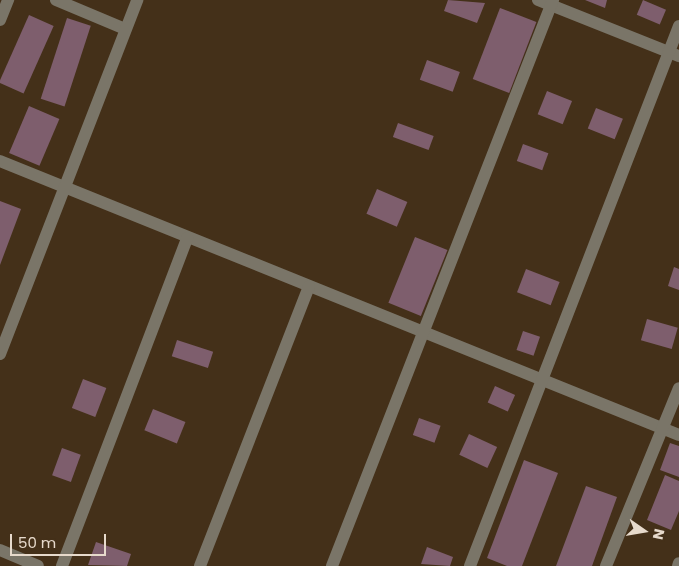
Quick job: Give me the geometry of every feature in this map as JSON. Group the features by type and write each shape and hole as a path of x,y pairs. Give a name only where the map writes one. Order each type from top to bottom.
{"street":[{"path":"0,20 8,0"},
{"path":"56,0 125,29"},
{"path":"0,354 137,0"},
{"path":"538,0 552,3 674,54"},
{"path":"332,566 552,3"},
{"path":"470,566 542,380 674,54 679,26"},
{"path":"0,162 65,186 187,238 679,435"},
{"path":"62,566 187,238"},
{"path":"200,566 309,287"},
{"path":"606,566 679,388"},
{"path":"0,550 38,566"}],"building":[{"path":"448,0 485,3 477,23 444,11"},
{"path":"585,0 607,0 605,8"},
{"path":"643,0 666,10 660,24 637,15"},
{"path":"500,8 536,22 509,93 473,79"},
{"path":"29,15 54,26 24,94 0,83 0,80"},
{"path":"67,18 91,26 65,107 41,99"},
{"path":"427,60 460,72 453,92 420,80"},
{"path":"547,91 572,101 563,124 538,114"},
{"path":"29,106 59,119 39,166 9,153"},
{"path":"596,108 623,119 615,139 588,128"},
{"path":"398,123 434,136 429,150 393,137"},
{"path":"523,144 548,153 542,170 517,161"},
{"path":"377,189 407,202 397,227 366,214"},
{"path":"0,201 21,209 0,265"},
{"path":"415,237 447,250 421,316 388,303"},
{"path":"674,267 679,269 679,290 668,286"},
{"path":"526,269 560,282 551,305 517,292"},
{"path":"647,319 678,328 672,349 641,340"},
{"path":"523,331 540,337 534,356 516,350"},
{"path":"177,340 213,352 208,368 172,356"},
{"path":"83,379 106,388 95,417 72,408"},
{"path":"495,386 515,395 508,411 488,402"},
{"path":"153,409 185,422 177,443 144,430"},
{"path":"419,418 441,426 434,443 413,435"},
{"path":"469,434 497,447 487,468 459,455"},
{"path":"670,443 679,446 679,477 660,470"},
{"path":"62,448 81,455 71,482 52,475"},
{"path":"524,460 558,473 522,566 507,566 487,558"},
{"path":"665,475 679,481 679,511 671,530 647,520"},
{"path":"586,486 617,497 592,566 556,566"},
{"path":"96,542 131,554 127,566 88,565"},
{"path":"427,547 453,557 450,566 421,564"}]}
